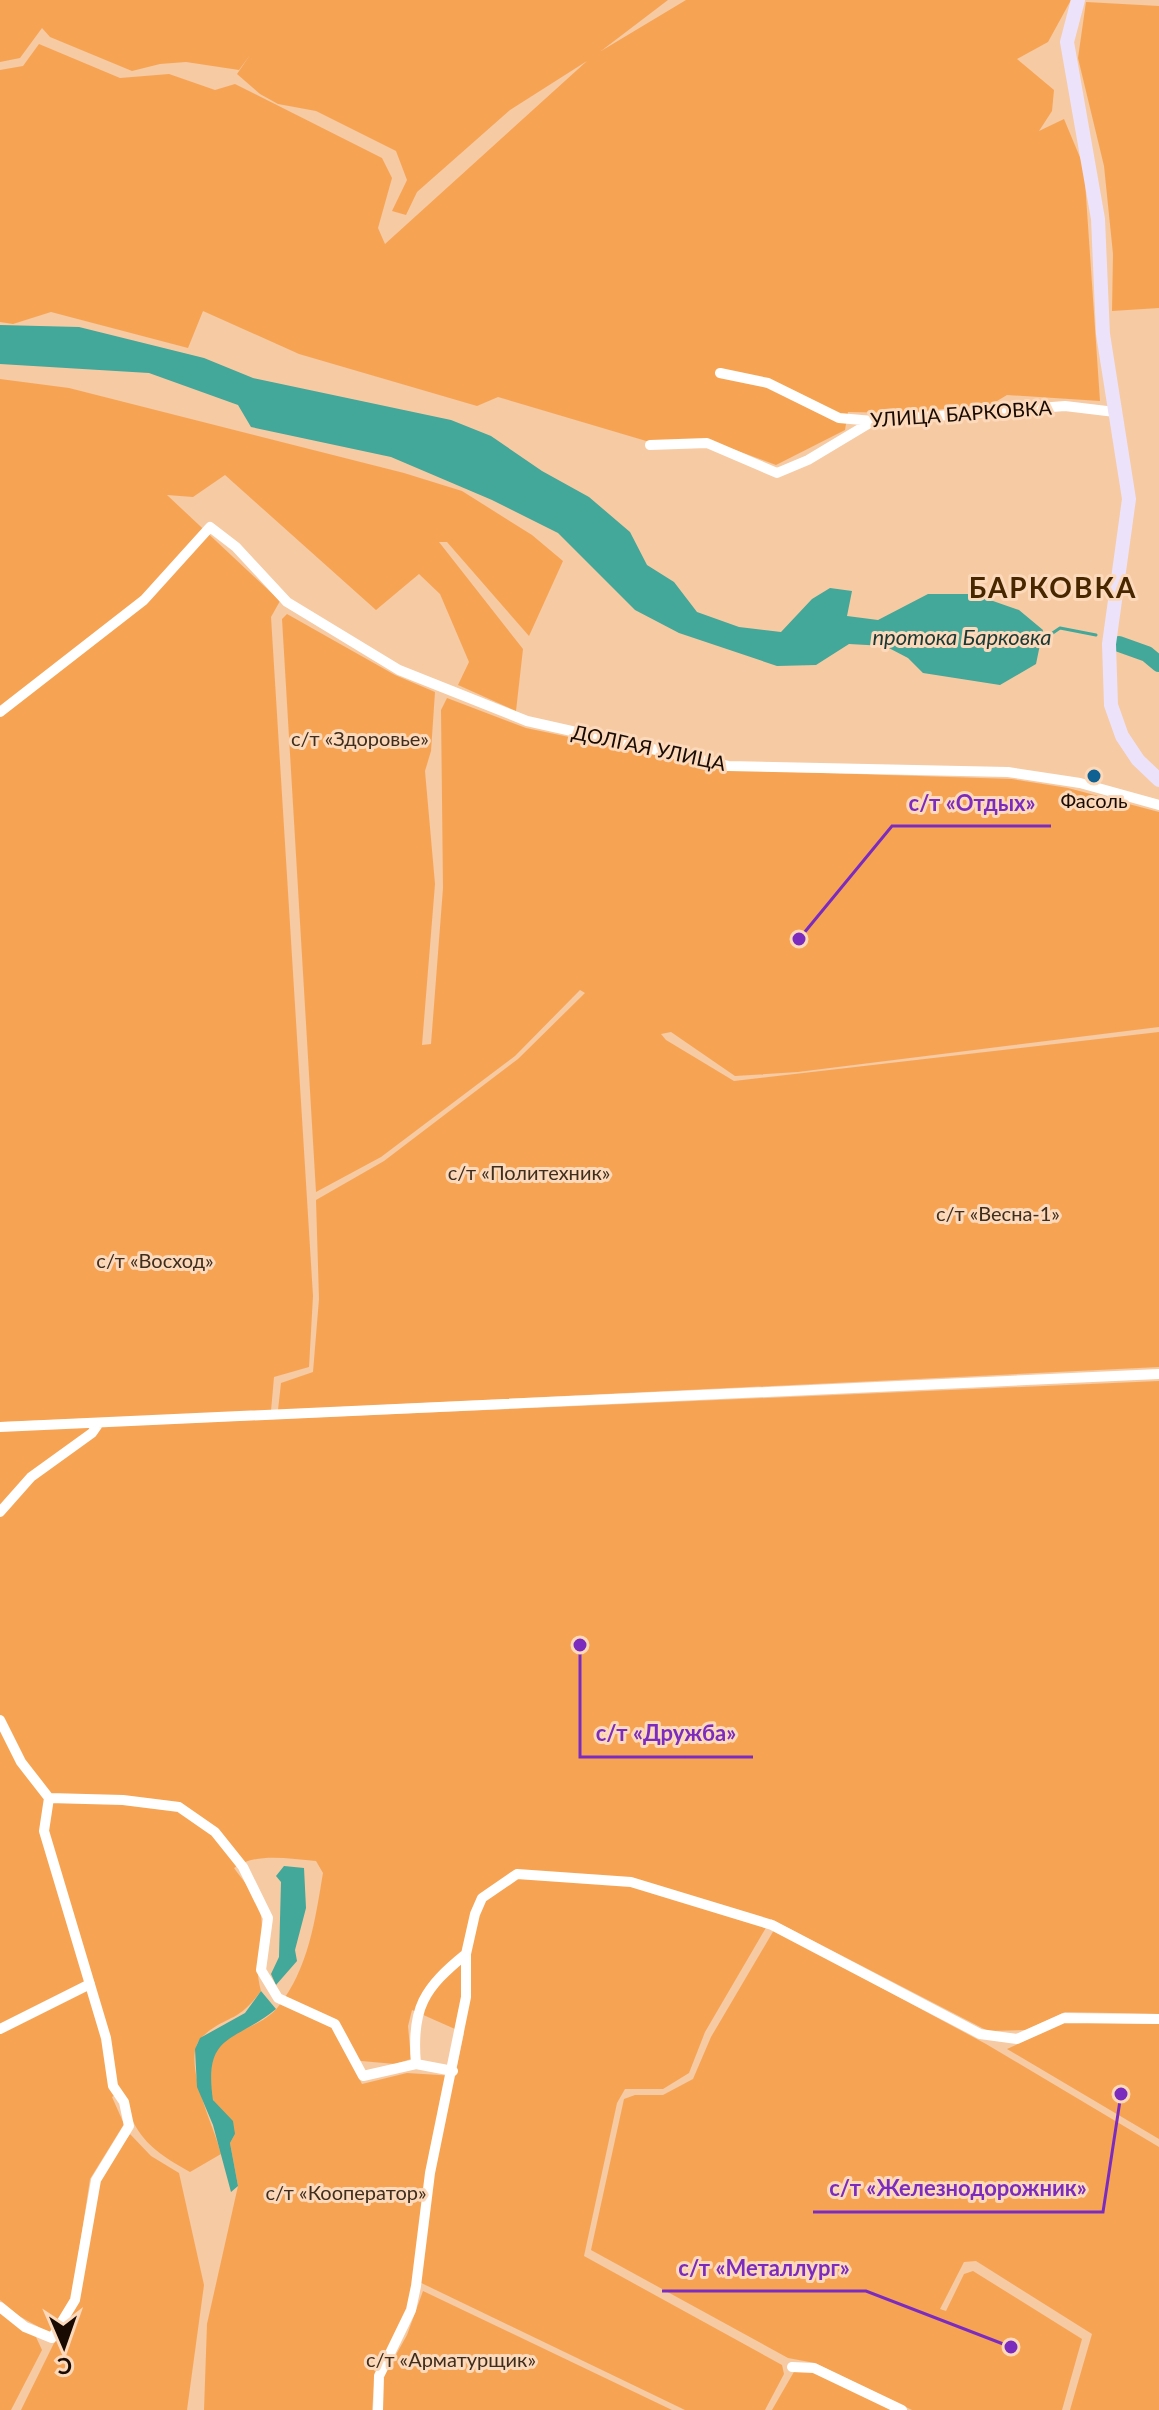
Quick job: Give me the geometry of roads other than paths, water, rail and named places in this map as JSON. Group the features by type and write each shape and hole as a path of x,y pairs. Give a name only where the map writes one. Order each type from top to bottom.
{"main road":[{"path":"1078,0 1067,42 1098,219 1103,334 1129,499 1109,644 1111,705 1122,736 1138,760 1159,780"}],"street":[{"name":"УЛИЦА БАРКОВКА","path":"720,373 768,383 839,418 873,421 1065,406 1115,412"},
{"path":"650,445 707,443 777,473 808,460 873,421"},
{"name":"ДОЛГАЯ УЛИЦА","path":"0,712 144,600 210,527 236,547 287,602 399,670 527,721 728,766 1008,772 1080,783 1159,805"},
{"path":"0,1427 1159,1374"},
{"path":"0,1512 31,1477 92,1433 99,1423"},
{"path":"0,1720 21,1762 49,1798 44,1831 106,2038 113,2086 124,2102 129,2126 96,2180 75,2300 52,2338 25,2327 0,2307"},
{"path":"49,1798 123,1800 179,1807 215,1832 243,1867 268,1918 261,1970 278,1998 335,2024 363,2076 416,2064 453,2071"},
{"path":"378,2410 379,2376 411,2310 416,2286 430,2173 466,1997 466,1954 482,1898 517,1874 574,1875 631,1882 772,1925 980,2034 1017,2039 1064,2018 1159,2019"},
{"path":"416,2064 414,2021 443,1972 466,1954"},
{"path":"0,2029 90,1984"},
{"path":"792,2367 814,2368 902,2410"}],"water":[{"name":"протока Барковка","path":"0,325 79,327 204,358 253,378 451,420 491,436 542,471 589,497 630,532 647,565 674,582 697,612 739,627 781,632 812,599 830,588 852,591 847,616 878,620 928,594 973,594 1019,610 1043,630 1036,664 1000,685 923,673 908,658 885,646 849,644 816,665 777,666 679,633 635,610 558,533 492,500 391,457 251,427 238,405 149,373 0,364"},
{"path":"284,1866 304,1868 306,1908 295,1950 297,1961 276,1985 271,1974 279,1957 281,1882 276,1876"},
{"path":"261,1991 276,2009 225,2042 213,2062 213,2100 233,2121 235,2134 230,2143 238,2186 231,2192 213,2125 197,2087 195,2049 200,2038 245,2013"}],"waterway":[{"path":"1038,643 1060,628 1096,635"},
{"path":"1119,644 1147,654 1159,664"}],"place":[{"name":"Фасоль","path":"1094,776"},
{"name":"с/т «Отдых»","path":"799,939"},
{"name":"с/т «Дружба»","path":"580,1645"},
{"name":"с/т «Железнодорожник»","path":"1121,2094"},
{"name":"с/т «Металлург»","path":"1011,2347"}],"district":[{"name":"БАРКОВКА","path":"1053,587"}],"park label":[{"name":"с/т «Здоровье»","path":"360,738"},
{"name":"с/т «Политехник»","path":"529,1172"},
{"name":"с/т «Весна-1»","path":"998,1213"},
{"name":"с/т «Восход»","path":"155,1260"},
{"name":"с/т «Кооператор»","path":"346,2192"},
{"name":"с/т «Арматурщик»","path":"451,2359"}]}
